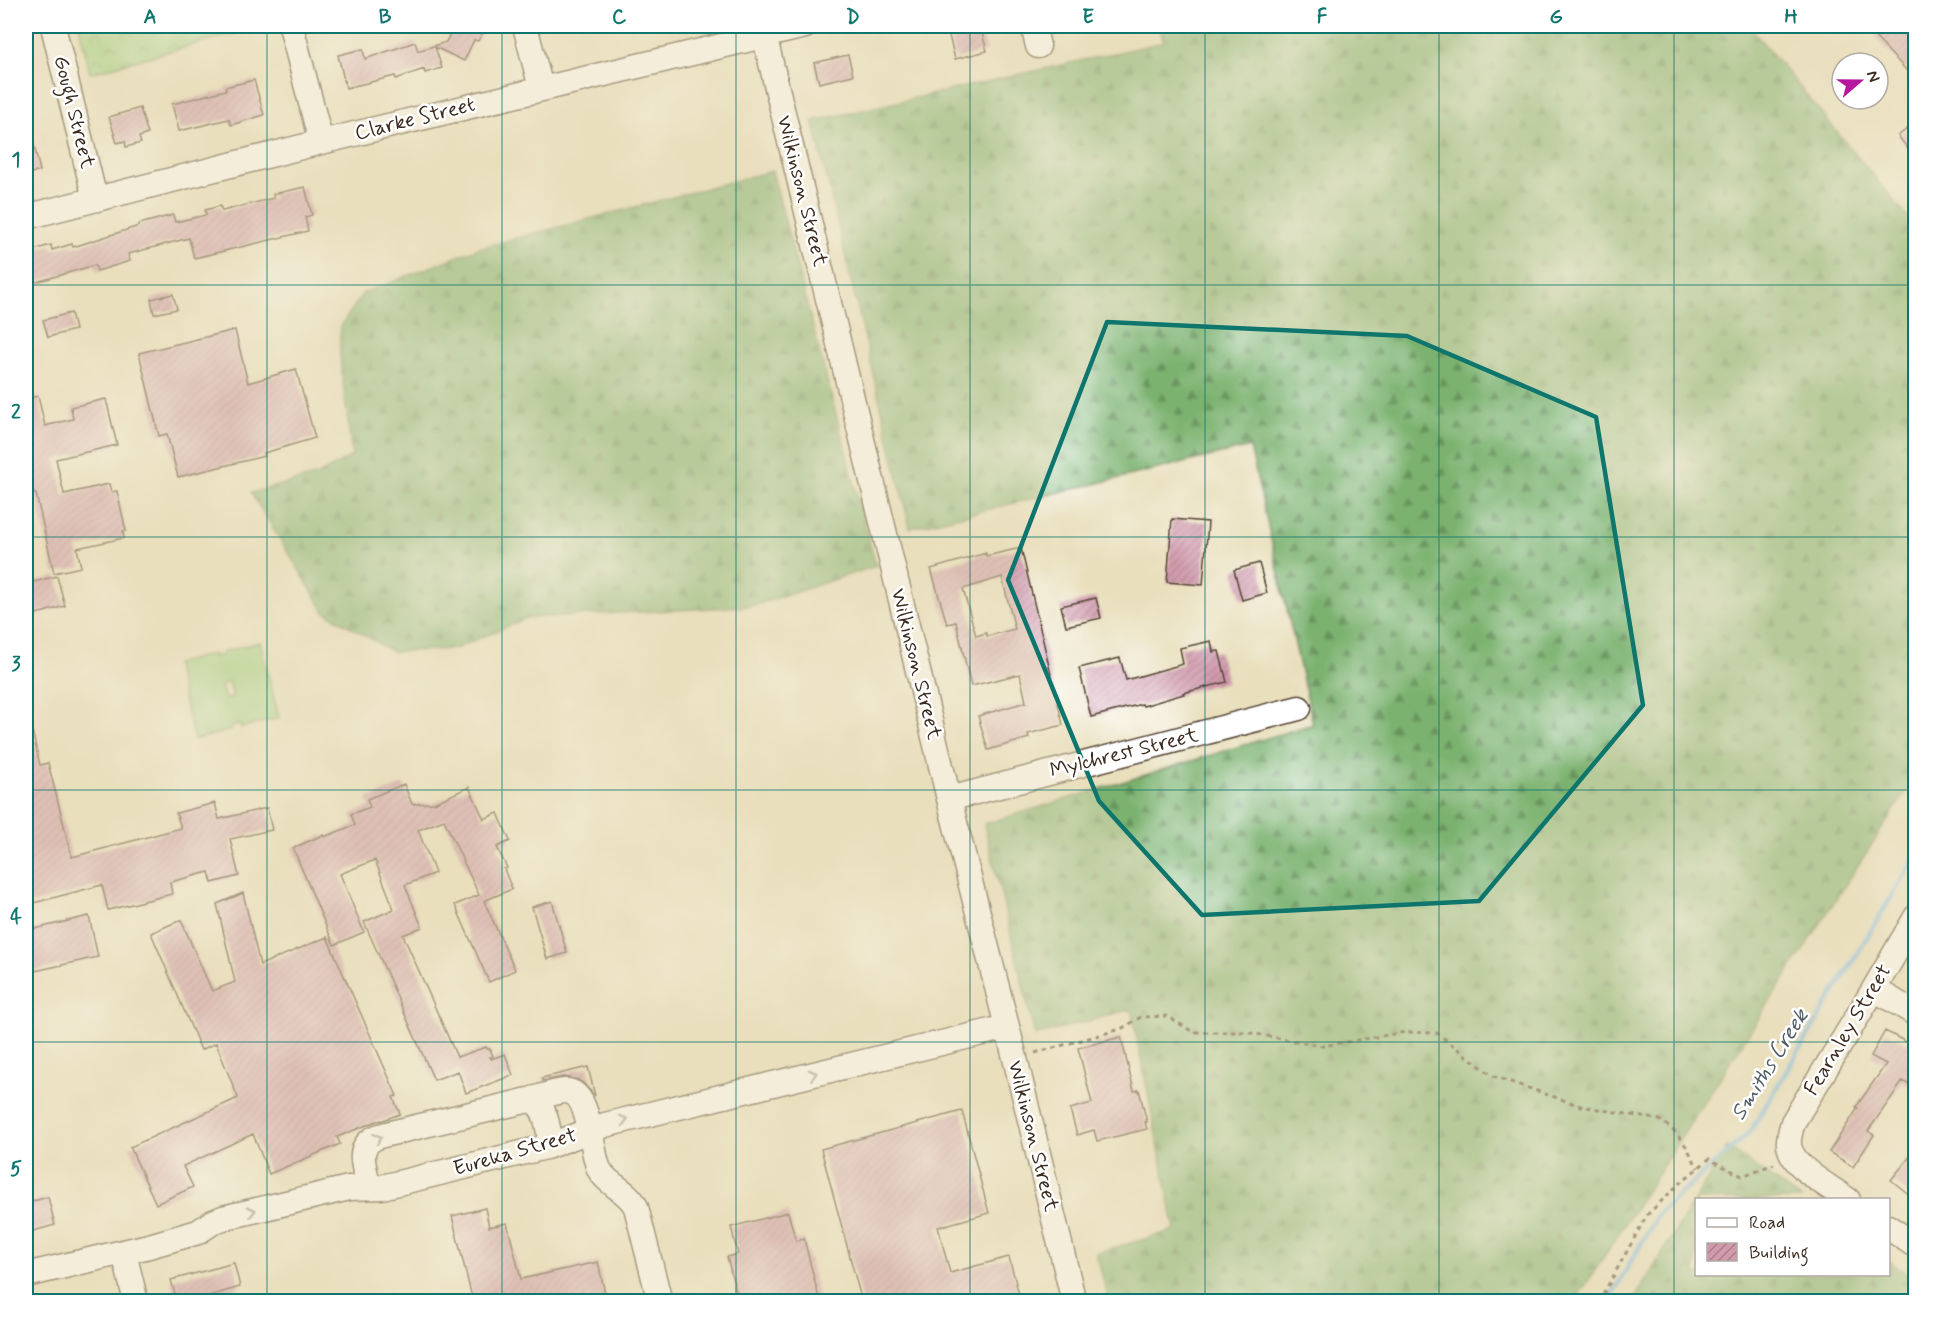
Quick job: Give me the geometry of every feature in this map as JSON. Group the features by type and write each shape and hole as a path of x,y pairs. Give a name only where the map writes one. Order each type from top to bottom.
{"street":[{"name":"Gough Street","path":"53,26 95,199"},
{"path":"291,26 321,142"},
{"path":"525,26 541,88"},
{"name":"Clarke Street","path":"26,217 763,30 805,26"},
{"name":"Wilkinson Street","path":"763,30 949,799 1074,1302"},
{"name":"Mylchrest Street","path":"949,799 1299,708"},
{"name":"Fearnley Street","path":"1791,1152 1793,1122 1916,917"},
{"path":"1874,989 1916,1014"},
{"name":"Eureka Street","path":"26,1275 124,1253 198,1232 223,1218 349,1188 382,1188 551,1145 589,1130 1007,1027"},
{"path":"369,1187 363,1154 366,1143 370,1140 565,1091 572,1092 582,1102 600,1171 629,1197 636,1207 660,1302"},
{"path":"529,1100 540,1105 543,1111 551,1145"},
{"path":"1791,1152 1806,1170 1845,1198"},
{"path":"1890,1228 1916,1246"},
{"path":"124,1253 136,1302"}],"path":[{"path":"1015,1059 1120,1029 1141,1017 1167,1016 1193,1032 1245,1032 1322,1046 1405,1032 1437,1033 1493,1076 1581,1106 1660,1120 1674,1131 1698,1167"},
{"path":"1599,1302 1647,1215 1698,1167 1709,1159 1742,1176 1791,1152"}],"highlighted area":[{"path":"1107,322 1407,336 1596,417 1643,705 1479,901 1202,915 1099,801 1008,580"}],"green space":[{"path":"79,26 262,26 90,73"},
{"path":"1160,26 1749,26 1915,226 1915,778 1575,1301 1109,1301 1096,1253 1175,1230 1131,1009 1035,1036 984,824 1313,724 1250,447 910,528 813,121 1163,42"},
{"path":"772,171 876,566 753,606 527,618 455,649 393,652 325,612 251,493 318,475 352,456 340,357 340,327 363,293 479,248"},
{"path":"260,642 279,718 241,728 240,724 231,727 232,730 194,740 175,664 213,654 214,657 222,655 222,652","holes":["229,682 233,697 225,700 221,685"]},
{"path":"1727,1147 1800,1198 1696,1198"},
{"path":"1695,1199 1695,1276 1890,1276 1890,1262 1915,1280 1915,1301 1633,1301"}],"building":[{"path":"443,26 486,26 478,41 474,40 464,61 435,47 442,68 425,73 424,69 396,79 395,76 346,88 338,55 363,49 365,59 415,42 418,51 446,42 452,30"},
{"path":"980,26 987,51 955,59 947,28"},
{"path":"1887,26 1904,26 1916,38 1916,64 1908,72 1875,37"},
{"path":"848,55 853,75 819,83 814,63"},
{"path":"254,80 264,115 231,125 229,119 179,131 172,104"},
{"path":"140,108 148,134 139,137 141,143 126,147 125,141 117,143 109,117"},
{"path":"1916,122 1916,159 1898,136"},
{"path":"26,132 31,132 40,171 26,174"},
{"path":"305,187 312,215 305,217 308,231 194,258 189,238 128,254 130,261 97,271 95,265 26,285 26,256 34,254 33,250 51,245 52,250 72,244 73,247 173,215 175,222 206,215 205,210 220,206 222,211 274,198 273,194"},
{"path":"173,294 177,309 154,314 151,299"},
{"path":"71,313 75,330 48,337 43,320"},
{"path":"235,330 248,383 296,369 315,438 264,453 265,456 178,477 167,434 159,436 139,353"},
{"path":"38,396 45,426 73,419 71,407 106,399 117,445 56,459 64,494 109,484 111,492 117,491 126,531 123,531 124,538 77,548 81,567 54,573 26,460 26,399"},
{"path":"1172,519 1208,522 1203,585 1167,582"},
{"path":"1021,548 1063,725 1028,734 1029,738 988,750 978,716 1026,702 1020,674 971,686 956,622 947,624 931,569 986,553 986,556","holes":["1002,577 1015,629 987,636 986,633 976,636 963,589"]},
{"path":"1259,563 1267,593 1242,600 1234,570"},
{"path":"57,576 65,606 26,617 26,584"},
{"path":"1096,598 1101,618 1066,626 1061,606"},
{"path":"1211,641 1213,652 1219,651 1227,682 1143,706 1142,704 1091,717 1079,668 1120,658 1126,680 1183,664 1180,648"},
{"path":"31,726 40,765 48,763 72,857 181,828 176,813 215,803 219,819 267,808 272,830 230,839 239,876 212,883 209,872 170,882 172,894 108,910 102,885 26,905 26,727"},
{"path":"404,784 412,804 434,803 469,787 484,819 498,813 510,841 497,847 507,868 504,869 512,889 484,901 515,970 489,982 455,905 479,895 444,820 418,830 435,873 405,885 422,927 403,935 457,1057 486,1047 490,1049 493,1056 490,1057 491,1059 505,1054 513,1075 466,1093 458,1071 434,1080 364,922 394,909 375,860 340,874 364,932 334,945 293,848 355,825 351,814 370,807 367,799"},
{"path":"243,893 260,965 327,937 397,1096 393,1097 400,1114 337,1137 340,1144 269,1174 253,1134 183,1166 193,1187 156,1204 130,1147 238,1098 216,1043 201,1050 151,933 181,920 212,991 235,982 217,904"},
{"path":"552,901 567,953 547,959 532,907"},
{"path":"89,916 98,957 26,973 26,931"},
{"path":"1885,1031 1916,1047 1916,1089 1903,1081 1868,1131 1874,1135 1853,1167 1829,1152 1858,1108 1856,1107 1886,1064 1871,1056"},
{"path":"1121,1037 1134,1091 1139,1090 1147,1129 1097,1141 1094,1130 1077,1135 1070,1109 1092,1103 1078,1048"},
{"path":"588,1067 595,1096 578,1080 563,1077 543,1081 542,1078"},
{"path":"962,1111 989,1213 938,1227 950,1273 1009,1257 1021,1302 862,1302 821,1149"},
{"path":"1916,1149 1916,1200 1891,1180"},
{"path":"48,1197 55,1225 26,1233 26,1203"},
{"path":"485,1208 489,1227 507,1223 521,1279 598,1262 607,1302 473,1302 452,1216"},
{"path":"788,1212 796,1241 804,1239 820,1302 739,1302 727,1257 738,1254 731,1227"},
{"path":"234,1263 240,1287 188,1302 177,1302 171,1280"}],"waterway":[{"name":"Smiths Creek","path":"1608,1302 1658,1214 1750,1132 1916,856"}]}
